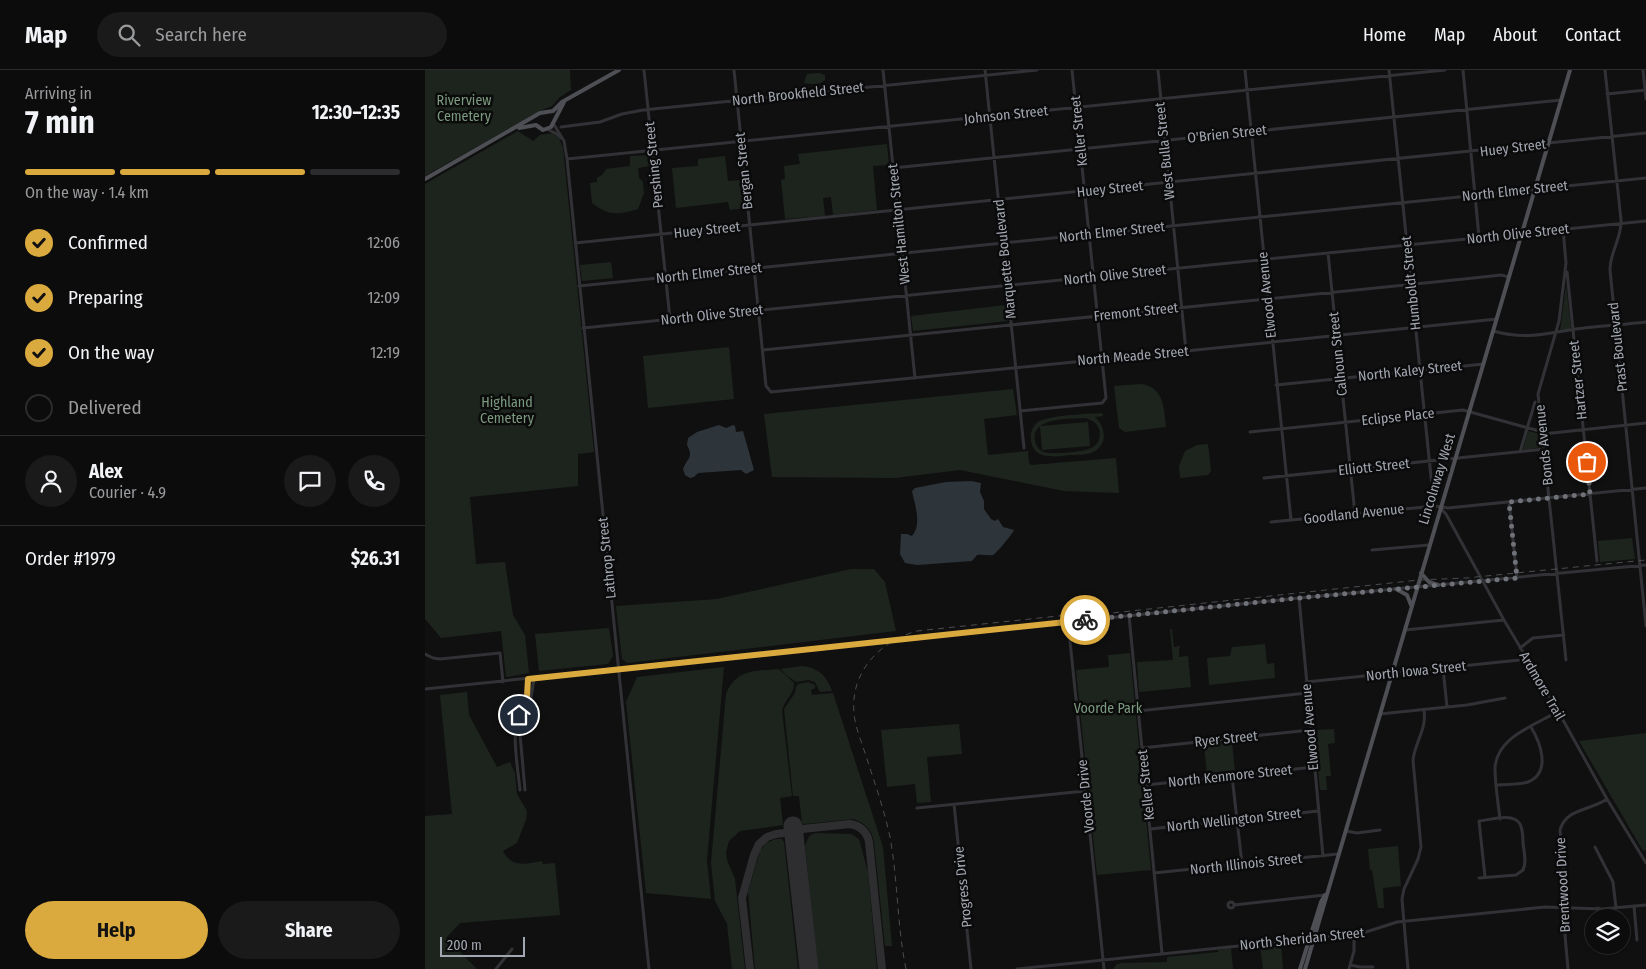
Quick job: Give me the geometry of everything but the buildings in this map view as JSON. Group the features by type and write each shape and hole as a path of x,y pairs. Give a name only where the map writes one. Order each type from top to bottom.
{"main road":[{"path":"425,179 536,116 553,111 566,99 619,70"},
{"name":"Lincolnway West","path":"1305,969 1321,902 1338,854 1570,70"},
{"path":"514,129 536,125 541,129 551,127 566,99"},
{"path":"547,113 553,122"},
{"path":"536,116 536,125"},
{"path":"1421,572 1429,582 1438,585"},
{"path":"1396,589 1407,595 1411,606"},
{"name":"Lincolnway West","path":"1300,969 1312,938"}],"street":[{"name":"Pershing Street","path":"644,70 670,319"},
{"name":"Bergan Street","path":"734,70 766,386 769,390"},
{"name":"West Hamilton Street","path":"883,70 915,378"},
{"name":"Marquette Boulevard","path":"985,70 1024,448"},
{"name":"North Brookfield Street","path":"561,127 592,123 629,112 648,109 1037,70"},
{"name":"Keller Street","path":"1020,411 1102,403 1105,401 1103,359 1072,70"},
{"name":"West Bulla Street","path":"1158,70 1186,351"},
{"name":"Elwood Avenue","path":"1245,70 1291,520"},
{"name":"Humboldt Street","path":"1389,70 1433,496"},
{"name":"Johnson Street","path":"567,159 1445,70"},
{"path":"1463,70 1479,237"},
{"name":"Prast Boulevard","path":"1605,70 1621,223 1621,231 1613,250 1610,265 1646,626"},
{"path":"1643,70 1646,99"},
{"path":"1607,94 1645,90"},
{"name":"O'Brien Street","path":"893,168 1561,100"},
{"name":"Lathrop Street","path":"553,122 564,141 567,159 649,969"},
{"path":"547,129 560,137 565,148"},
{"name":"Huey Street","path":"575,243 1398,160 1646,133"},
{"name":"North Elmer Street","path":"579,286 1646,178"},
{"name":"North Olive Street","path":"583,328 1646,220"},
{"name":"Hartzer Street","path":"1563,229 1597,561"},
{"name":"Calhoun Street","path":"1328,253 1355,514"},
{"name":"Bonds Avenue","path":"1566,263 1562,306 1556,334 1538,394 1566,660"},
{"name":"Fremont Street","path":"763,350 1501,275 1510,277"},
{"name":"North Meade Street","path":"769,390 776,391 915,378 1497,319"},
{"path":"1493,331 1522,337 1646,322"},
{"name":"North Kaley Street","path":"1277,385 1483,364"},
{"name":"Bonds Avenue","path":"1520,452 1535,402"},
{"name":"Eclipse Place","path":"1250,432 1470,411 1543,433 1646,423"},
{"name":"Elliott Street","path":"1264,478 1545,450"},
{"name":"Goodland Avenue","path":"1271,522 1435,506 1448,508 1646,488"},
{"path":"1509,502 1517,578"},
{"name":"Ardmore Trail","path":"1440,507 1446,514 1481,581 1558,711 1607,800 1646,863"},
{"path":"1372,550 1429,545"},
{"path":"425,689 1299,598 1646,565"},
{"name":"Elwood Avenue","path":"1299,598 1323,856"},
{"name":"Keller Street","path":"1129,616 1162,953"},
{"path":"1404,630 1503,620"},
{"name":"Voorde Drive","path":"1068,622 1103,969"},
{"path":"1520,648 1533,638 1564,635"},
{"path":"425,654 441,659 500,653 503,682"},
{"name":"North Iowa Street","path":"1306,682 1510,662 1525,657"},
{"path":"1443,668 1447,708"},
{"path":"520,790 516,729 528,691 528,679"},
{"path":"525,790 520,734 523,717 533,692 534,679"},
{"path":"1138,711 1307,693"},
{"path":"1379,714 1447,708 1505,698"},
{"path":"1408,969 1402,903 1403,892 1421,847 1413,760 1424,727 1425,710"},
{"path":"1500,818 1495,768 1499,754 1507,742 1558,711"},
{"path":"1497,786 1527,782 1538,773 1542,763 1542,751 1531,727"},
{"name":"Ryer Street","path":"1142,748 1310,730"},
{"name":"North Kenmore Street","path":"1146,785 1314,767"},
{"path":"1232,776 1242,864"},
{"path":"917,808 1085,791"},
{"name":"Brentwood Drive","path":"1568,969 1561,826 1570,815 1594,807 1607,800"},
{"name":"Progress Drive","path":"954,804 971,969"},
{"name":"North Wellington Street","path":"1150,829 1318,811"},
{"path":"1479,878 1485,878 1516,875 1523,870 1525,865 1521,825 1515,819 1500,818 1479,822 1485,878"},
{"path":"1345,830 1357,833 1379,830"},
{"path":"1595,847 1613,882 1616,908"},
{"name":"North Illinois Street","path":"1154,873 1338,854"},
{"path":"1235,905 1325,895"},
{"name":"North Sheridan Street","path":"1017,969 1354,934 1404,922 1545,907 1616,908 1646,905"},
{"path":"1634,906 1637,940"},
{"path":"1354,934 1354,951 1350,967 1373,967"},
{"path":"496,969 512,949"}],"green space":[{"name":"Riverview Cemetery","path":"425,70 570,70 571,90 560,97 552,106 425,176"},
{"path":"819,73 825,75 823,82 815,84 804,83 807,74"},
{"name":"Highland Cemetery","path":"518,131 533,141 540,135 553,133 559,138 563,148 594,452 578,454 578,486 470,497 476,564 505,562 513,615 525,635 529,673 506,677 501,631 441,638 425,619 425,184"},
{"path":"887,144 889,165 873,166 877,210 833,215 831,197 823,198 825,216 785,219 781,180 785,179 784,166 800,164 798,154"},
{"path":"649,155 650,166 638,168 639,178 643,182 644,193 638,209 614,213 592,203 590,183 597,182 597,178 606,169 630,166 630,156"},
{"path":"725,156 728,181 742,180 745,208 730,210 728,202 676,208 672,168 698,166 698,159"},
{"path":"611,262 613,278 582,281 580,265"},
{"path":"1566,285 1571,327 1570,329 1560,331"},
{"path":"1006,305 1008,321 913,331 911,316"},
{"path":"729,347 734,399 648,408 643,356"},
{"path":"1141,384 1154,389 1161,399 1166,427 1125,432 1119,428 1114,386"},
{"path":"1013,389 1017,415 984,419 988,455 1028,451 1029,463 1031,465 1116,458 1119,493 1064,491 960,470 895,478 772,477 764,414"},
{"path":"1102,413 1103,416 1095,417 1099,421 1104,436 1101,445 1093,452 1081,455 1045,456 1035,451 1032,446 1031,432 1038,422 1059,416","holes":["1061,419 1089,419 1098,426 1100,432 1096,445 1091,448 1075,452 1048,453 1036,445 1035,433 1045,423"]},
{"path":"1088,422 1090,446 1042,450 1040,426"},
{"path":"1528,431 1540,434 1541,447 1523,449"},
{"path":"1208,444 1211,471 1208,475 1180,478 1179,466 1185,451 1197,445"},
{"path":"1632,538 1635,559 1600,562 1598,541"},
{"path":"851,569 874,569 885,582 896,631 627,663 622,659 616,606 717,599"},
{"path":"609,628 613,656 608,664 539,671 535,634"},
{"path":"1170,629 1172,629 1174,647 1180,646 1179,657 1188,656 1191,687 1139,692 1137,662 1173,660"},
{"path":"1265,644 1267,664 1274,663 1275,678 1209,685 1207,658 1230,656 1232,647"},
{"name":"Voorde Park","path":"1130,653 1151,870 1097,875 1076,670 1109,667 1108,655"},
{"path":"802,666 813,668 821,673 832,691 820,692 815,682 808,680 796,682 781,669"},
{"path":"724,667 707,860 711,899 646,893 626,702 637,677"},
{"path":"779,669 794,683 794,687 782,711 792,796 780,798 783,825 740,831 729,841 726,852 727,860 735,879 745,969 732,969 727,924 715,901 711,863 726,694 735,680 741,676 755,671"},
{"path":"808,682 815,685 815,688 811,690 812,695 833,693 883,847 892,946 885,946 872,834 865,825 854,819 804,824 802,823 799,796 793,796 784,709 795,693 798,684"},
{"path":"467,692 469,715 497,767 510,762 515,773 517,794 527,811 526,820 517,843 503,851 511,860 519,864 542,861 543,864 555,863 560,915 460,923 446,938 477,969 425,969 425,816 452,814 440,695"},
{"path":"959,724 962,754 927,757 931,802 917,803 915,784 887,787 881,730"},
{"path":"1334,729 1335,743 1328,744 1331,776 1326,776 1327,790 1320,790 1314,730"},
{"path":"1646,733 1646,850 1643,851 1579,741"},
{"path":"1232,741 1235,772 1207,775 1204,744"},
{"path":"815,833 851,834 859,839 868,872 877,969 818,969 805,846 809,836"},
{"path":"782,839 784,842 798,969 755,969 748,892 760,851 766,843"},
{"path":"1398,846 1401,886 1383,888 1384,908 1378,908 1372,870 1370,870 1368,849"},
{"path":"1281,943 1283,969 1263,969 1260,946"},
{"path":"1231,948 1233,969 1113,969 1117,964 1122,963 1167,962 1167,957 1218,952 1218,950"}],"shaded area":[{"path":"719,425 726,428 733,425 736,432 743,431 754,470 746,474 741,470 698,473 690,478 685,475 683,469 690,455 687,445 688,438 697,432"},
{"path":"971,481 981,483 980,492 984,501 984,509 991,519 995,521 998,519 1003,527 1014,530 1008,539 993,555 977,555 972,561 917,565 905,563 900,554 901,534 912,536 917,526 917,515 912,491 915,488 946,482"}],"taxiway":[{"path":"793,830 850,824 857,826 867,835 882,969"},
{"path":"750,969 742,898 754,855 759,844 767,837 793,832"}],"runway":[{"path":"793,826 809,969"}],"railway":[{"path":"906,969 890,837 854,713 854,698 862,672 870,660 891,642 917,631 1077,614 1112,613 1419,580 1466,578 1646,560"}],"way so far":[{"path":"1085,620 1517,578 1509,502 1590,494 1587,462"}],"route":[{"path":"519,715 527,696 528,679 1085,620"}]}
